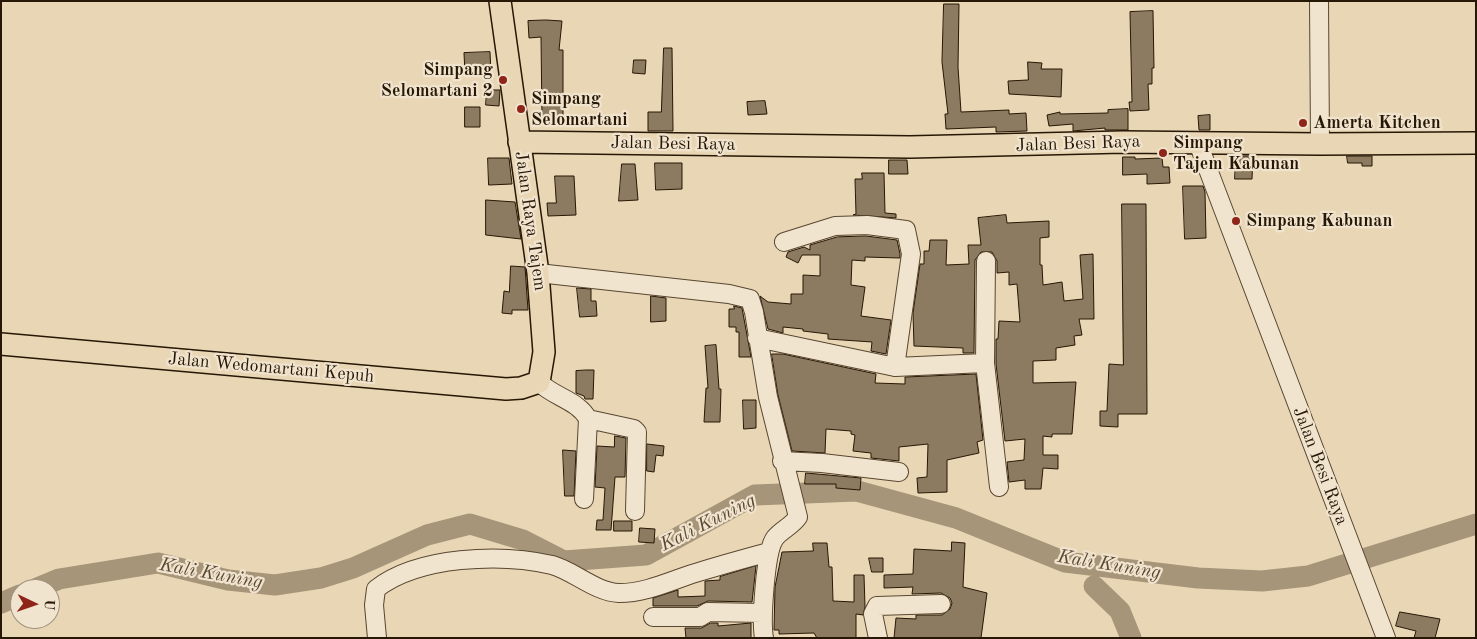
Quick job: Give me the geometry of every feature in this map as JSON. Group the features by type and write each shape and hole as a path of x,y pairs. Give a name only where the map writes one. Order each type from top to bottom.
{"main road":[{"name":"Jalan Raya Tajem","path":"500,1 538,273 544,352 539,382"},
{"name":"Jalan Besi Raya","path":"519,142 910,147 1123,142 1198,143"},
{"path":"1198,143 1476,143"},
{"name":"Jalan Wedomartani Kepuh","path":"1,344 506,389 521,388 539,382"}],"street":[{"path":"1319,1 1320,144"},
{"name":"Jalan Besi Raya","path":"1198,143 1386,638"},
{"path":"784,242 835,226 867,225 906,230 911,254 895,367"},
{"path":"986,261 985,363 998,488"},
{"path":"538,273 747,297 752,303 757,338 784,467 798,517 775,537 769,552 763,613 764,638"},
{"path":"757,338 895,367 985,363"},
{"path":"539,382 548,392 579,407 588,419 584,499"},
{"path":"588,419 634,429 638,432 634,511"},
{"path":"784,467 822,463 899,472"},
{"path":"377,638 374,605 376,589 390,579 453,560 499,558 554,566 590,584 617,593 645,590 769,552"},
{"path":"878,638 874,614 877,606 941,604"},
{"path":"653,617 700,617 708,612 763,613"}],"building":[{"path":"944,4 959,4 958,67 961,112 1009,110 1009,114 1026,113 1027,131 996,132 996,127 946,129 945,114 948,114 942,62"},
{"path":"1153,11 1154,68 1152,68 1152,84 1148,84 1149,110 1130,111 1129,102 1132,102 1130,12"},
{"path":"528,21 562,21 559,50 563,50 563,119 542,119 541,37 529,38"},
{"path":"664,48 672,48 673,131 648,131 648,112 661,112"},
{"path":"490,52 491,73 465,73 464,53"},
{"path":"634,60 646,60 645,74 633,73"},
{"path":"1028,62 1042,63 1041,69 1062,69 1061,97 1009,94 1008,81 1028,80"},
{"path":"487,90 500,90 499,106 486,105"},
{"path":"765,101 767,114 748,115 747,102"},
{"path":"465,107 480,107 480,127 465,127"},
{"path":"1128,109 1128,130 1105,130 1105,128 1073,131 1073,124 1049,126 1047,115 1060,112 1060,114 1108,113 1108,110"},
{"path":"1210,115 1210,130 1199,130 1198,116"},
{"path":"1236,156 1253,156 1252,179 1235,179"},
{"path":"1347,156 1372,156 1372,166 1362,166 1362,163 1348,163"},
{"path":"1123,157 1135,157 1135,159 1162,158 1163,167 1169,167 1170,183 1147,184 1147,174 1123,175"},
{"path":"488,158 509,158 512,184 489,185"},
{"path":"889,160 907,160 908,174 889,174"},
{"path":"655,163 682,163 682,189 656,190"},
{"path":"622,164 635,164 638,200 619,201"},
{"path":"862,173 884,173 885,213 896,214 896,218 853,215 856,214 855,179 862,179"},
{"path":"555,176 574,176 576,215 548,216 547,203 556,203"},
{"path":"1183,186 1203,186 1205,192 1206,238 1185,239"},
{"path":"486,200 515,202 521,239 486,235"},
{"path":"1122,204 1146,204 1147,414 1118,414 1118,427 1100,426 1100,411 1107,411 1109,364 1123,365"},
{"path":"1006,215 1007,223 1049,221 1049,237 1040,238 1040,265 1042,265 1043,285 1062,282 1064,301 1083,299 1080,255 1093,254 1094,319 1079,319 1082,335 1074,336 1075,345 1056,348 1056,360 1033,361 1033,383 1076,382 1072,434 1052,434 1052,437 1043,436 1043,455 1058,455 1058,469 1043,468 1041,489 1025,489 1025,480 1009,482 1007,462 1024,460 1025,439 1005,441 996,364 996,339 998,339 999,321 1020,322 1017,284 1009,285 1009,272 997,273 997,261 992,252 981,252 975,260 974,353 963,353 963,348 914,346 913,313 920,264 924,264 924,251 929,251 930,240 947,240 946,265 969,264 968,245 981,245 978,218"},
{"path":"866,236 897,240 900,254 900,258 865,257 865,261 852,260 851,285 865,287 861,316 891,320 886,354 871,351 872,342 828,339 828,334 803,331 803,329 783,327 783,333 768,329 760,296 768,302 791,304 791,294 803,294 803,275 820,276 820,255 802,255 798,263 786,257 788,252 804,247 810,250 810,245 837,237"},
{"path":"511,266 525,267 528,310 512,310 512,314 502,313 504,291 509,292"},
{"path":"577,288 591,289 591,301 596,301 597,316 580,317"},
{"path":"651,296 666,298 666,321 651,322"},
{"path":"734,306 742,308 751,357 739,357 739,332 736,332 736,327 729,327 729,309 734,309"},
{"path":"716,345 719,389 721,389 720,422 704,422 706,388 708,388 705,346"},
{"path":"772,354 783,354 876,374 875,383 905,384 905,377 976,374 983,440 977,442 979,453 947,460 947,492 918,493 917,478 927,477 928,444 899,447 899,461 871,458 871,453 853,451 855,435 851,434 851,431 826,429 825,453 792,451 778,395"},
{"path":"594,370 593,399 585,399 584,396 576,393 576,371"},
{"path":"743,400 756,400 756,428 744,429"},
{"path":"615,436 626,438 625,477 615,477 611,530 596,530 597,520 603,520 605,488 595,487 597,446 614,447"},
{"path":"647,444 664,446 663,456 656,455 654,472 647,471"},
{"path":"563,450 576,451 574,496 565,496"},
{"path":"806,473 861,478 860,490 836,488 836,484 805,484"},
{"path":"614,521 632,521 632,531 614,531"},
{"path":"640,528 655,529 654,543 639,542"},
{"path":"952,542 965,543 963,587 987,593 981,638 894,638 896,618 916,619 916,615 942,615 950,609 952,603 950,598 941,593 912,594 913,587 884,588 884,575 913,574 914,549 951,551"},
{"path":"813,543 827,543 829,567 832,567 833,601 854,602 854,575 864,575 865,607 863,615 856,614 856,638 817,638 814,633 779,634 779,630 774,630 775,587 782,552 813,551"},
{"path":"869,558 883,558 883,572 872,572"},
{"path":"756,566 752,602 708,601 697,606 653,606 653,598 678,590 678,597 705,596 705,581 720,580 720,577"},
{"path":"1400,612 1440,619 1435,638 1414,638 1416,631 1396,626"},
{"path":"711,623 718,623 718,626 751,623 751,638 686,638 685,628 701,628"}],"waterway":[{"name":"Kali Kuning","path":"59,579 158,563 228,580 275,585 321,578 353,568 427,535 470,524 523,540 564,561 646,555 755,495 857,491 956,518 1065,562 1198,578 1262,581 1308,576 1476,524"},
{"path":"1094,586 1120,611 1131,638"},
{"name":"Kali Kuning","path":"1,603 10,599"}],"place":[{"name":"Simpang Selomartani 2","path":"503,80"},
{"name":"Simpang Selomartani","path":"521,109"},
{"name":"Amerta Kitchen","path":"1303,123"},
{"name":"Simpang Tajem Kabunan","path":"1163,153"},
{"name":"Simpang Kabunan","path":"1236,221"}]}
